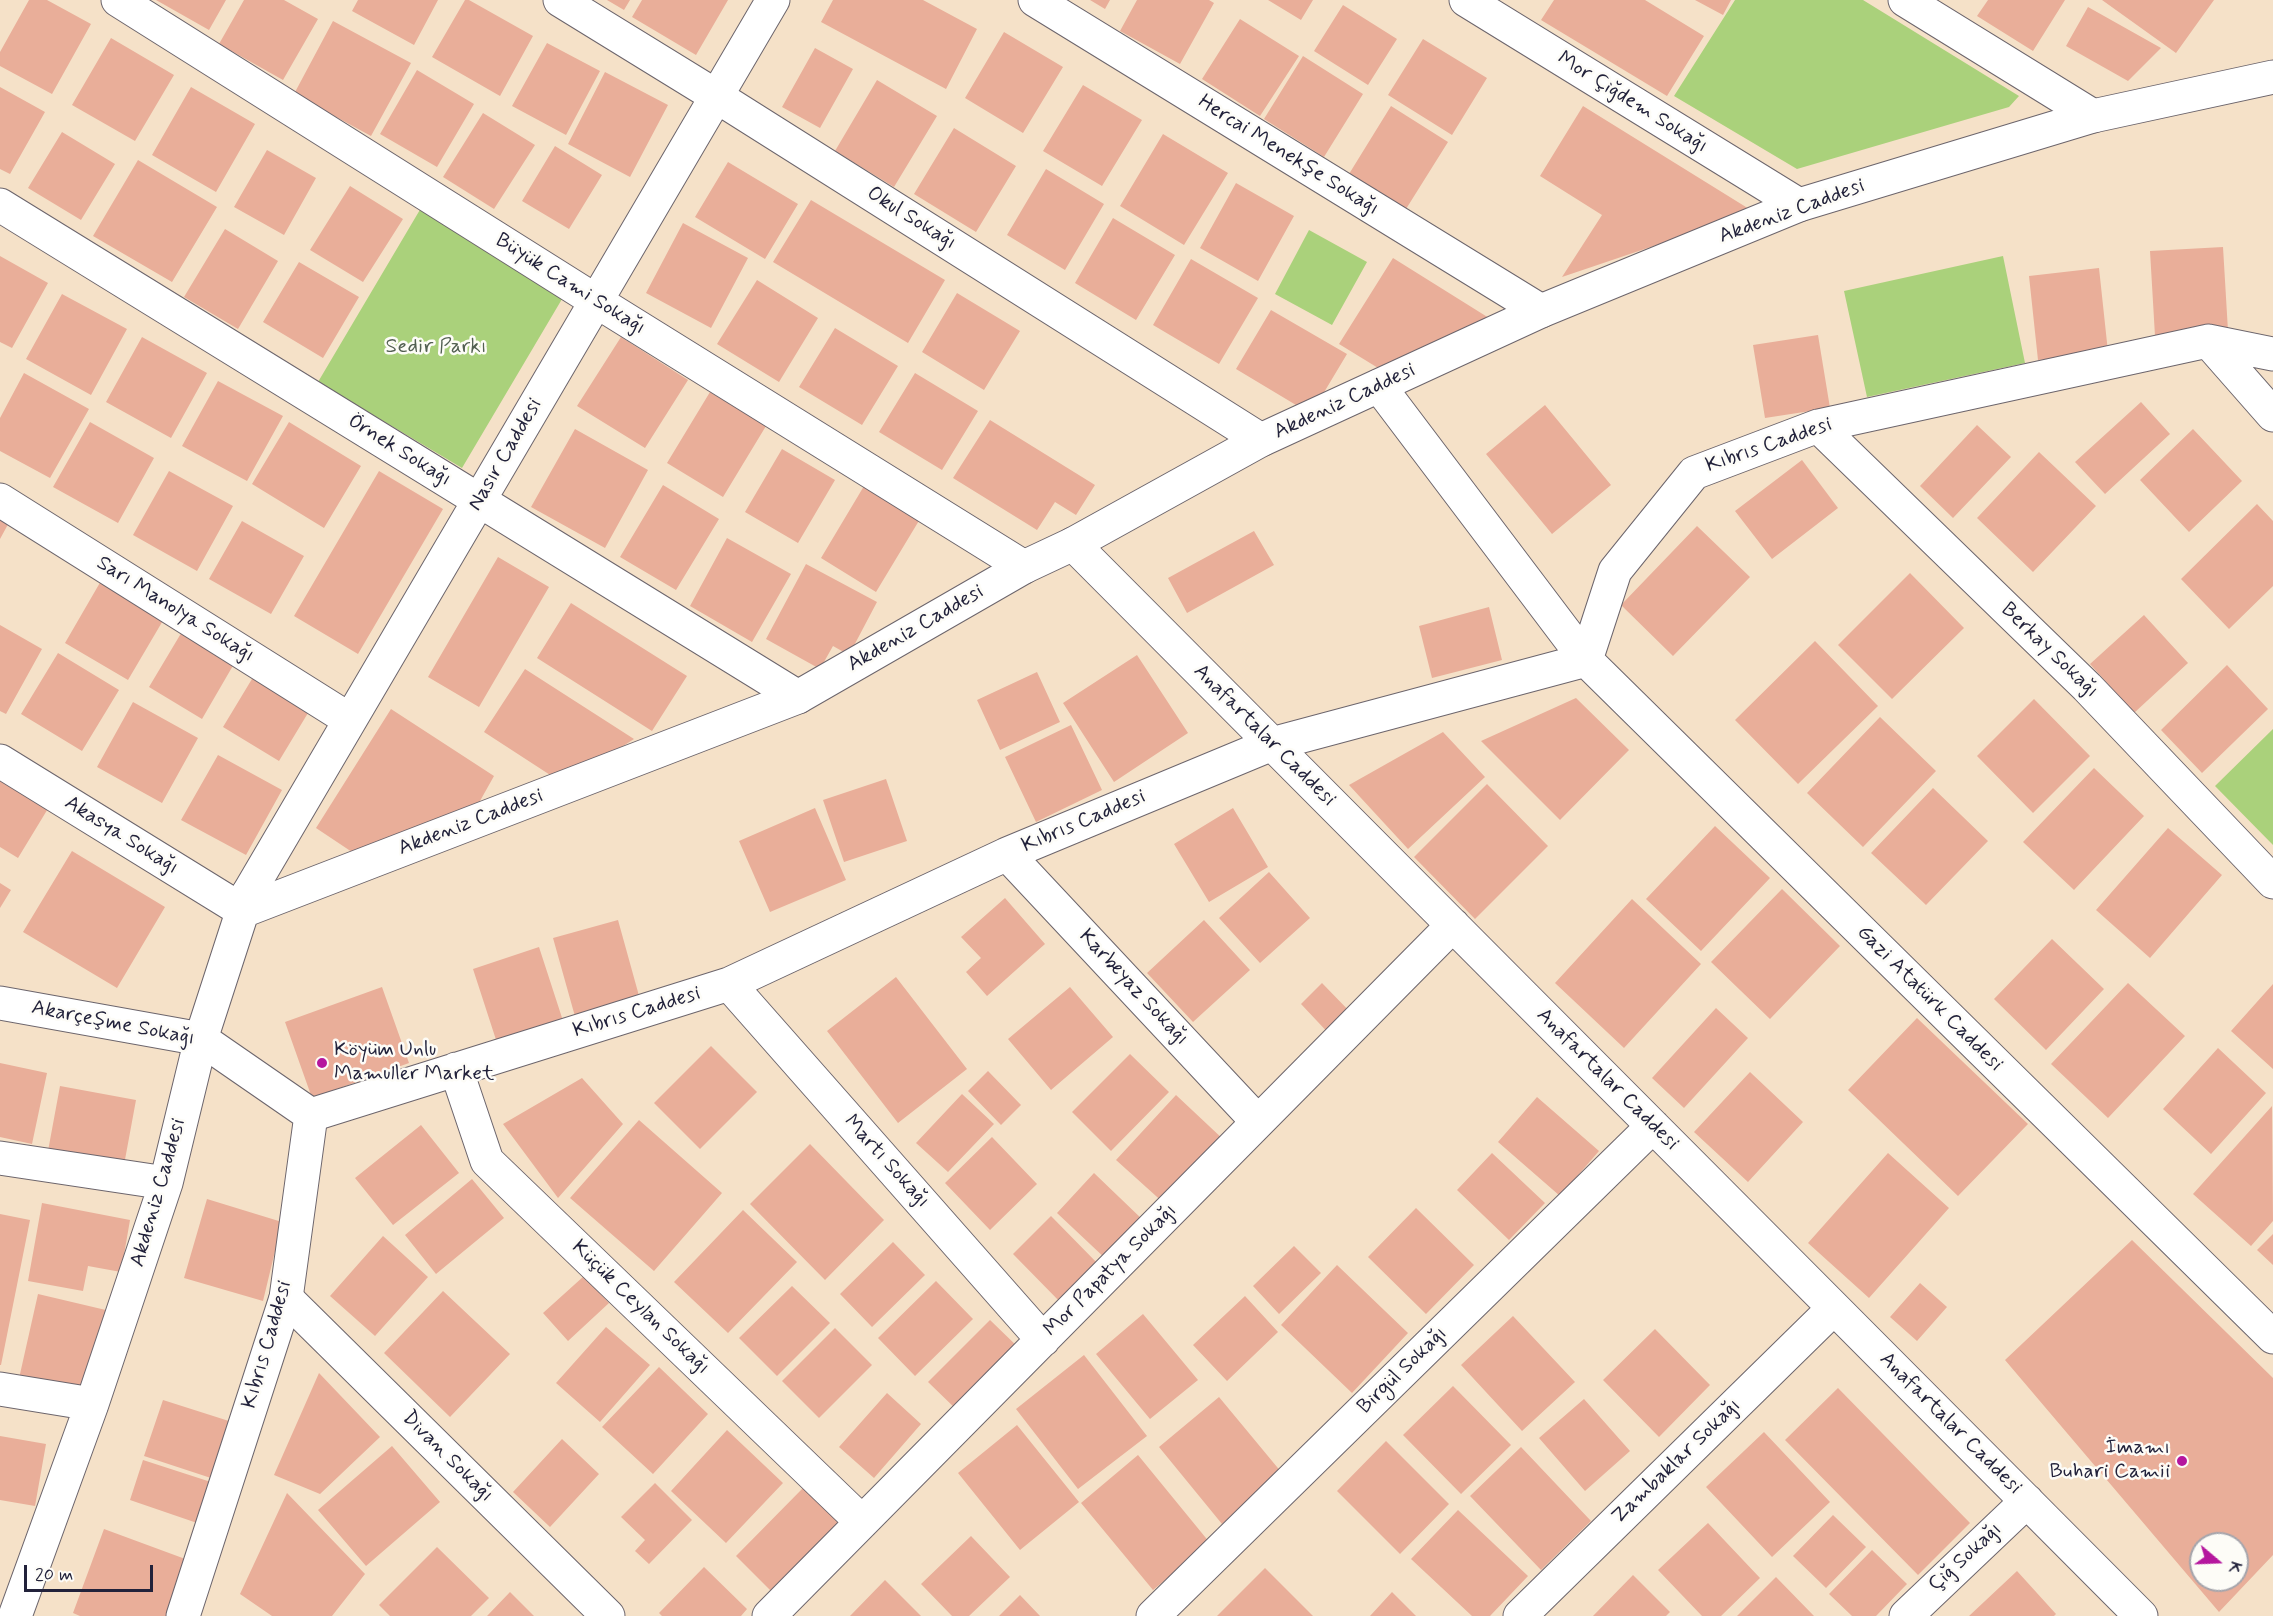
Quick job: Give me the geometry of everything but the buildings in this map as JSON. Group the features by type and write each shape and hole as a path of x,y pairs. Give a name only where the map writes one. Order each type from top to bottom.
{"street":[{"name":"Büyük Cami Sokağı","path":"118,0 1024,567"},
{"name":"Okul Sokağı","path":"560,0 717,96 1261,440"},
{"name":"Nasır Caddesi","path":"245,902 773,0"},
{"name":"Hercai Menekşe Sokağı","path":"1035,0 1541,311"},
{"name":"Mor Çiğdem Sokağı","path":"1466,0 1799,205"},
{"path":"1905,0 2093,116"},
{"name":"Akdeniz Caddesi","path":"15,1616 92,1404 166,1183 201,1039 245,902 798,697 1024,567 1073,544 1261,440 1541,311 1799,205 2093,116 2273,77"},
{"name":"Örnek Sokağı","path":"0,205 798,697"},
{"path":"2208,342 2273,415"},
{"name":"Kıbrıs Caddesi","path":"183,1616 286,1298 311,1116 729,984 1007,854 1272,744 1586,660 1615,571 1694,473 1818,426 2208,342 2273,354"},
{"name":"Gazi Atatürk Caddesi","path":"1379,386 1586,660 2273,1337"},
{"name":"Berkay Sokağı","path":"1818,426 2087,687 2273,882"},
{"name":"Sarı Manolya Sokağı","path":"0,500 350,720"},
{"name":"Anafartalar Caddesi","path":"1073,544 2141,1616"},
{"name":"Akasya Sokağı","path":"0,761 245,902"},
{"name":"Karbeyaz Sokağı","path":"1007,854 1258,1122"},
{"name":"Mor Papatya Sokağı","path":"769,1616 1453,925"},
{"name":"Martı Sokağı","path":"729,984 1043,1340"},
{"name":"Akarçeşme Sokağı","path":"0,1004 201,1039 311,1116"},
{"name":"Küçük Ceylan Sokağı","path":"456,1069 487,1161 862,1522"},
{"name":"Birgül Sokağı","path":"1153,1616 1653,1126"},
{"path":"0,1158 166,1183"},
{"name":"Divan Sokağı","path":"286,1298 609,1616"},
{"name":"Zambaklar Sokağı","path":"1520,1616 1834,1308"},
{"path":"0,1389 92,1404"},
{"name":"Çiğ Sokağı","path":"1906,1616 2027,1501"}],"green space":[{"path":"1735,0 1863,0 2019,96 2009,107 1797,169 1674,96"},
{"name":"Sedir Parkı","path":"421,208 565,294 462,468 318,382"},
{"path":"1309,230 1367,262 1332,325 1275,294"},
{"path":"2003,256 2025,363 1867,397 1844,291"},
{"path":"2273,729 2273,845 2215,786"}],"place":[{"name":"Köyüm Unlu Mamuller Market","path":"322,1063"},
{"name":"İmamı Buhari Camii","path":"2182,1461"}]}
